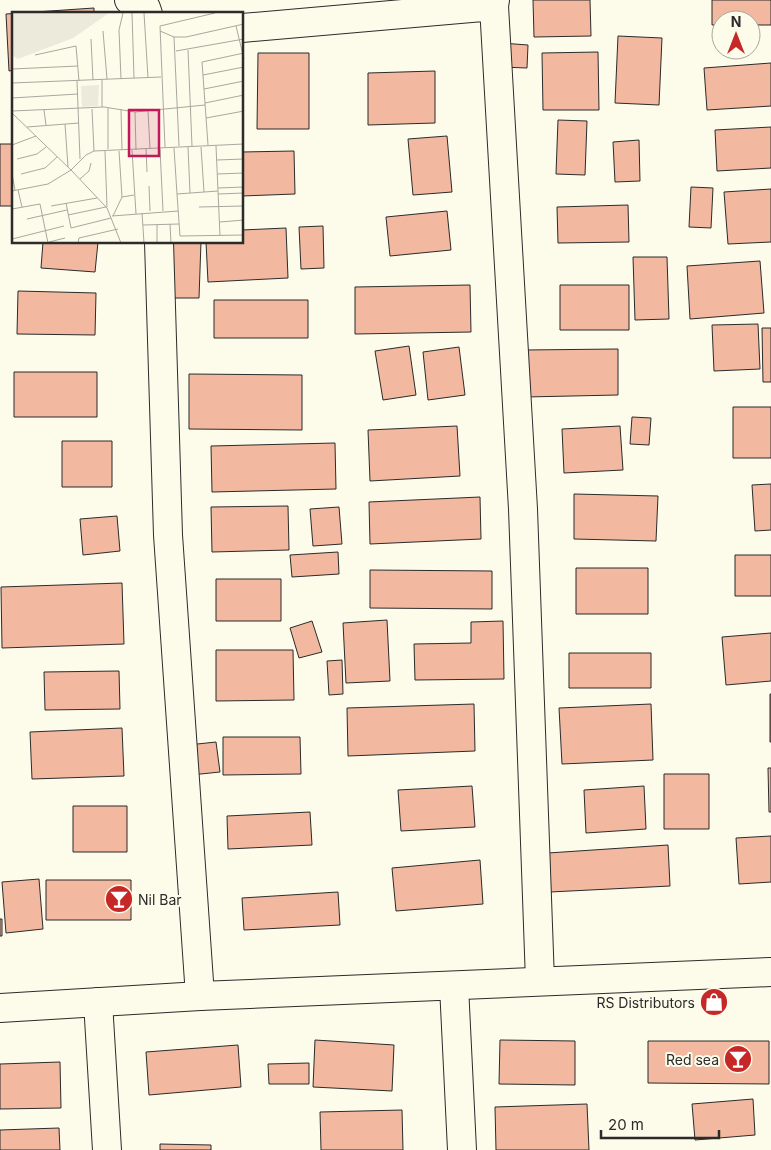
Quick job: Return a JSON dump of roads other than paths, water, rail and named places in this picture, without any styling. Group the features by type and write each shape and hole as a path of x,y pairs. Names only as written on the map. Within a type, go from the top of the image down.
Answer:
{"street":[{"path":"129,0 146,8 147,12"},
{"path":"244,28 495,3 523,509 540,981"},
{"path":"159,244 168,534 200,996"},
{"path":"0,1008 200,996 771,972"},
{"path":"454,986 462,1150"},
{"path":"98,1002 107,1150"}],"place":[{"name":"Nil Bar","path":"119,899"},
{"name":"RS Distributors","path":"714,1002"},
{"name":"Red sea","path":"738,1059"}]}
